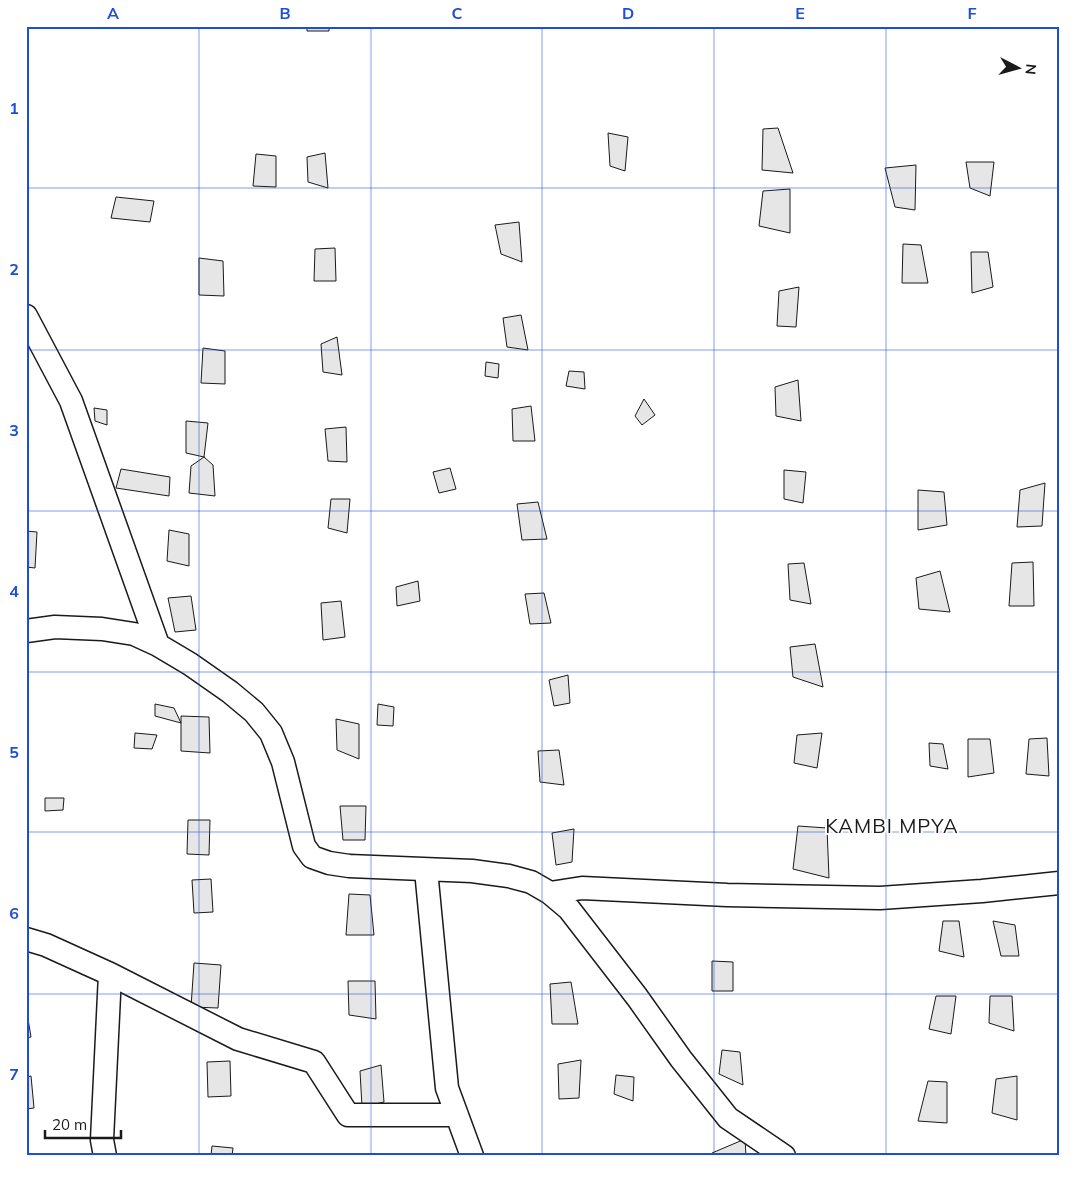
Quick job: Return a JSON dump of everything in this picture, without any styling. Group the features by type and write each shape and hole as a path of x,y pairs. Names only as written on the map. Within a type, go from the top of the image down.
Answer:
{"street":[{"path":"26,316 71,401 158,645"},
{"path":"26,631 55,627 102,629 134,634 158,645 190,664 230,692 254,712 271,733 282,762 304,846 312,857 329,863 349,866 472,871 509,876 531,882 550,893 569,909 681,1059 728,1118 784,1156"},
{"path":"426,870 447,1088 472,1156"},
{"path":"550,893 582,888 727,895 880,898 982,891 1059,883"},
{"path":"26,939 46,945 110,974 238,1039 314,1062 348,1115 457,1115"},
{"path":"105,1156 102,1140 110,974"}],"building":[{"path":"307,26 329,26 329,31 307,31"},
{"path":"778,128 793,173 762,170 763,129"},
{"path":"608,133 628,137 625,171 610,166"},
{"path":"325,153 328,188 308,182 307,157"},
{"path":"256,154 276,156 276,187 253,186"},
{"path":"966,162 994,162 990,196 970,188"},
{"path":"916,165 915,210 895,207 885,168"},
{"path":"790,189 790,233 759,226 763,191"},
{"path":"116,197 154,201 150,222 111,218"},
{"path":"519,222 522,262 501,254 495,225"},
{"path":"903,244 921,245 928,283 902,283"},
{"path":"335,248 336,281 314,281 315,249"},
{"path":"971,252 988,252 993,287 972,293"},
{"path":"199,258 223,261 224,296 199,295"},
{"path":"799,287 796,327 777,326 779,291"},
{"path":"521,315 528,350 507,347 503,318"},
{"path":"337,337 342,375 323,372 321,344"},
{"path":"203,348 225,351 225,384 201,383"},
{"path":"486,362 499,364 498,378 485,376"},
{"path":"569,371 584,372 585,389 566,386"},
{"path":"798,380 801,421 776,416 775,387"},
{"path":"644,399 655,415 642,425 635,416"},
{"path":"531,406 535,441 513,441 512,409"},
{"path":"94,408 107,410 107,425 95,421"},
{"path":"186,421 208,423 204,457 186,453"},
{"path":"346,427 347,462 328,461 325,429"},
{"path":"204,457 213,465 215,496 189,493 191,466"},
{"path":"450,468 456,489 439,493 433,472"},
{"path":"121,469 170,477 169,496 116,488"},
{"path":"784,470 806,472 803,503 784,499"},
{"path":"1045,483 1042,526 1017,527 1020,490"},
{"path":"918,490 944,492 947,525 918,530"},
{"path":"331,499 350,499 347,533 328,528"},
{"path":"538,502 547,539 522,540 517,504"},
{"path":"169,530 189,534 189,566 167,561"},
{"path":"26,531 37,532 35,568 26,567"},
{"path":"1033,562 1034,606 1009,606 1012,563"},
{"path":"804,563 811,604 790,600 788,564"},
{"path":"940,571 950,612 919,609 916,578"},
{"path":"418,581 420,601 397,606 396,587"},
{"path":"544,593 551,623 530,624 525,594"},
{"path":"191,596 196,630 175,632 168,598"},
{"path":"341,601 345,637 323,640 321,603"},
{"path":"815,644 823,687 793,677 790,647"},
{"path":"568,675 570,703 554,706 549,680"},
{"path":"155,704 174,708 181,723 155,716"},
{"path":"378,704 394,707 393,726 377,725"},
{"path":"181,716 209,717 210,753 181,751"},
{"path":"336,719 359,724 359,759 337,750"},
{"path":"135,733 157,735 152,749 134,748"},
{"path":"822,733 817,768 794,763 797,735"},
{"path":"1047,738 1049,776 1026,774 1029,739"},
{"path":"968,739 990,739 994,773 968,777"},
{"path":"929,743 943,744 948,769 930,766"},
{"path":"559,750 564,785 540,782 538,751"},
{"path":"45,798 64,798 63,810 45,811"},
{"path":"340,806 366,806 365,840 343,840"},
{"path":"188,820 210,820 209,855 187,854"},
{"path":"798,826 827,828 829,878 793,869"},
{"path":"574,829 572,862 556,865 552,833"},
{"path":"211,879 213,912 194,913 192,880"},
{"path":"349,894 370,895 374,935 346,935"},
{"path":"943,921 959,921 964,957 939,951"},
{"path":"993,921 1015,925 1019,956 1001,956"},
{"path":"712,961 733,962 733,991 712,991"},
{"path":"194,963 221,965 218,1008 191,1007"},
{"path":"348,981 375,981 376,1019 349,1015"},
{"path":"571,982 578,1024 552,1024 550,984"},
{"path":"936,996 956,996 951,1034 929,1029"},
{"path":"990,996 1012,996 1014,1031 989,1023"},
{"path":"26,1007 31,1037 26,1038"},
{"path":"722,1050 740,1052 743,1085 719,1074"},
{"path":"581,1060 579,1098 559,1099 558,1064"},
{"path":"230,1061 231,1096 208,1097 207,1062"},
{"path":"381,1065 384,1102 362,1107 360,1071"},
{"path":"616,1075 634,1077 633,1101 614,1094"},
{"path":"31,1076 34,1108 26,1109 26,1077"},
{"path":"1017,1076 1017,1120 992,1113 996,1079"},
{"path":"928,1081 947,1082 947,1123 918,1121"},
{"path":"745,1139 746,1156 713,1156 712,1153"},
{"path":"212,1146 233,1148 232,1156 211,1156"},
{"path":"585,1154 585,1156 560,1156"}],"district":[{"name":"KAMBI MPYA","path":"892,825"}]}
